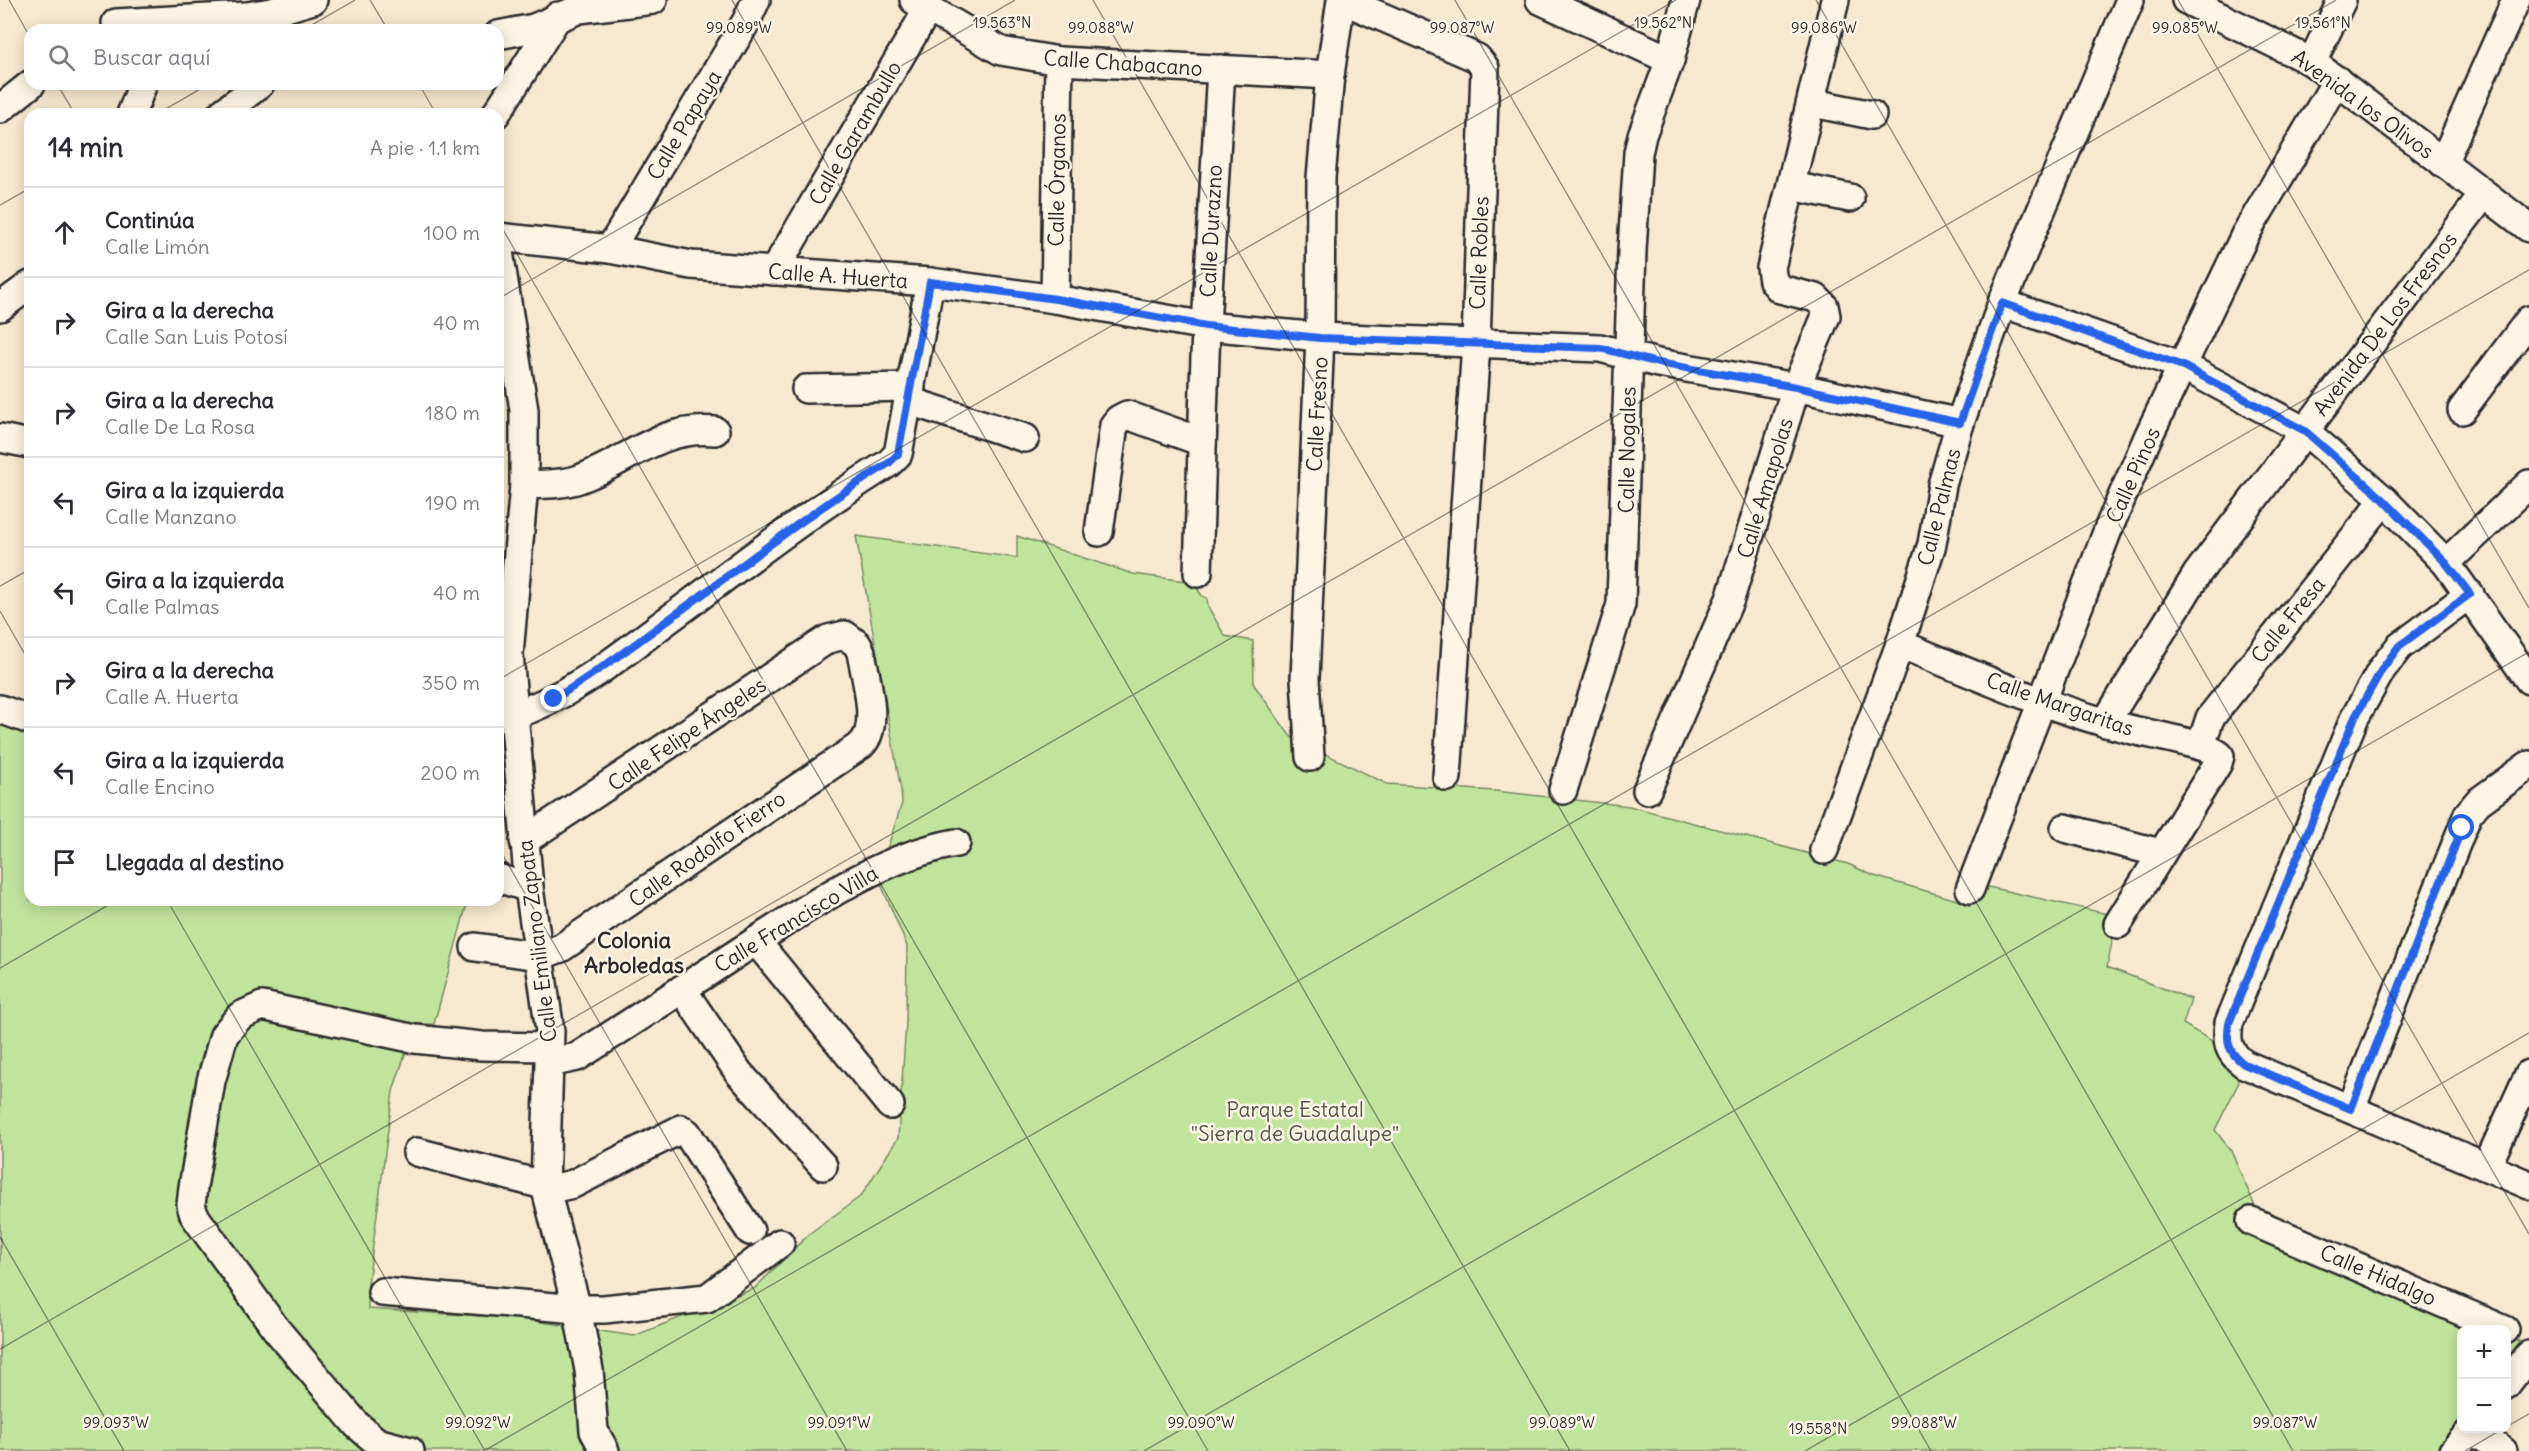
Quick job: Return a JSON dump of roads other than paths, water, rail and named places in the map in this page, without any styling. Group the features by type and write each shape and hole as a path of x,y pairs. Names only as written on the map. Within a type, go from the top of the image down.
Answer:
{"street":[{"path":"113,24 139,0"},
{"path":"194,24 275,14 313,0"},
{"path":"500,108 569,0"},
{"path":"504,34 522,32 554,22 590,7 653,0"},
{"name":"Calle Papaya","path":"610,249 746,22 756,0"},
{"name":"Calle Fresno","path":"1310,757 1305,679 1320,338 1321,178 1330,75 1342,0"},
{"name":"Calle Robles","path":"1342,0 1477,58 1485,68 1476,344 1447,777"},
{"path":"1540,0 1670,60"},
{"name":"Calle Nogales","path":"1563,790 1621,604 1638,153 1642,135 1670,60 1686,0"},
{"name":"Calle Amapolas","path":"1647,790 1730,599 1796,387 1826,316 1826,310 1816,298 1780,289 1773,280 1771,268 1813,103 1835,0"},
{"name":"Calle Palmas","path":"1824,850 1900,644 1932,543 1942,485 1960,423 2002,303 2130,0"},
{"name":"Avenida los Olivos","path":"2186,0 2312,62 2529,228"},
{"path":"2312,62 2342,0"},
{"path":"2443,162 2516,0"},
{"name":"Calle Chabacano","path":"921,5 1001,51 1059,61 1330,75"},
{"name":"Calle Garambullo","path":"774,271 921,5"},
{"name":"Calle Órganos","path":"1056,299 1059,61"},
{"name":"Calle Durazno","path":"1198,573 1206,326 1221,69"},
{"name":"Calle Pinos","path":"1970,889 2044,703 2109,527 2245,235 2337,80"},
{"path":"1,106 24,89"},
{"path":"133,108 140,90"},
{"path":"229,108 252,90"},
{"path":"1813,103 1872,116"},
{"path":"1792,186 1850,198"},
{"name":"Avenida De Los Fresnos","path":"2105,723 2197,574 2484,194"},
{"name":"Calle A. Huerta","path":"504,238 610,249 691,265 930,282 1056,299 1206,326 1320,338 1600,348 1658,363 1796,387 1960,423"},
{"path":"505,713 554,699 599,670 818,508 889,463 898,454 930,282"},
{"path":"0,307 24,289"},
{"path":"2002,303 2183,366 2305,431 2384,500 2446,563 2529,680"},
{"name":"Calle Emiliano Zapata","path":"504,318 524,410 524,485 505,599 509,654 505,713 525,841 550,1055 545,1186 577,1309 589,1370 594,1431 605,1451"},
{"path":"2462,410 2529,320"},
{"path":"806,389 910,394 1025,438"},
{"path":"1098,532 1114,425 1119,418 1128,415 1202,442"},
{"path":"524,485 575,480 673,434 695,429 715,431"},
{"path":"0,438 24,443"},
{"path":"2446,563 2529,484"},
{"name":"Calle Fresa","path":"2118,924 2160,853 2210,751 2210,718 2384,500"},
{"path":"2470,594 2399,646 2382,669 2354,719 2229,1023 2228,1048 2244,1064 2529,1185"},
{"name":"Calle Felipe Ángeles","path":"525,841 828,639 840,635 850,638"},
{"name":"Calle Rodolfo Fierro","path":"539,956 561,948 586,933 861,745 870,734 872,719 861,652 850,638"},
{"name":"Calle Margaritas","path":"1900,644 2044,703 2105,723 2210,751"},
{"path":"0,709 24,718"},
{"path":"2351,1109 2468,814 2478,802 2529,765"},
{"path":"2065,828 2160,853"},
{"name":"Calle Francisco Villa","path":"410,1451 377,1442 357,1425 276,1329 202,1229 191,1205 211,1081 224,1035 240,1016 262,1006 278,1007 416,1039 577,1057 756,941 875,870 923,849 956,843"},
{"path":"504,881 530,888"},
{"path":"756,941 890,1105"},
{"path":"475,947 539,956"},
{"path":"682,989 740,1073 823,1166"},
{"path":"2487,1166 2529,1074"},
{"path":"417,1152 555,1188 573,1184 681,1129 687,1133 750,1232"},
{"name":"Calle Hidalgo","path":"2251,1221 2494,1325"},
{"path":"382,1292 577,1309 604,1309 707,1298 780,1244"},
{"name":"Calle Hidalgo","path":"2511,1332 2529,1338"},
{"path":"2510,1379 2529,1355"},
{"path":"2453,1451 2469,1433"},
{"path":"2478,1433 2503,1451"}],"district":[{"name":"Colonia Arboledas","path":"634,952"}],"park label":[{"name":"Parque Estatal \"Sierra de Guadalupe\"","path":"1295,1121"}]}
